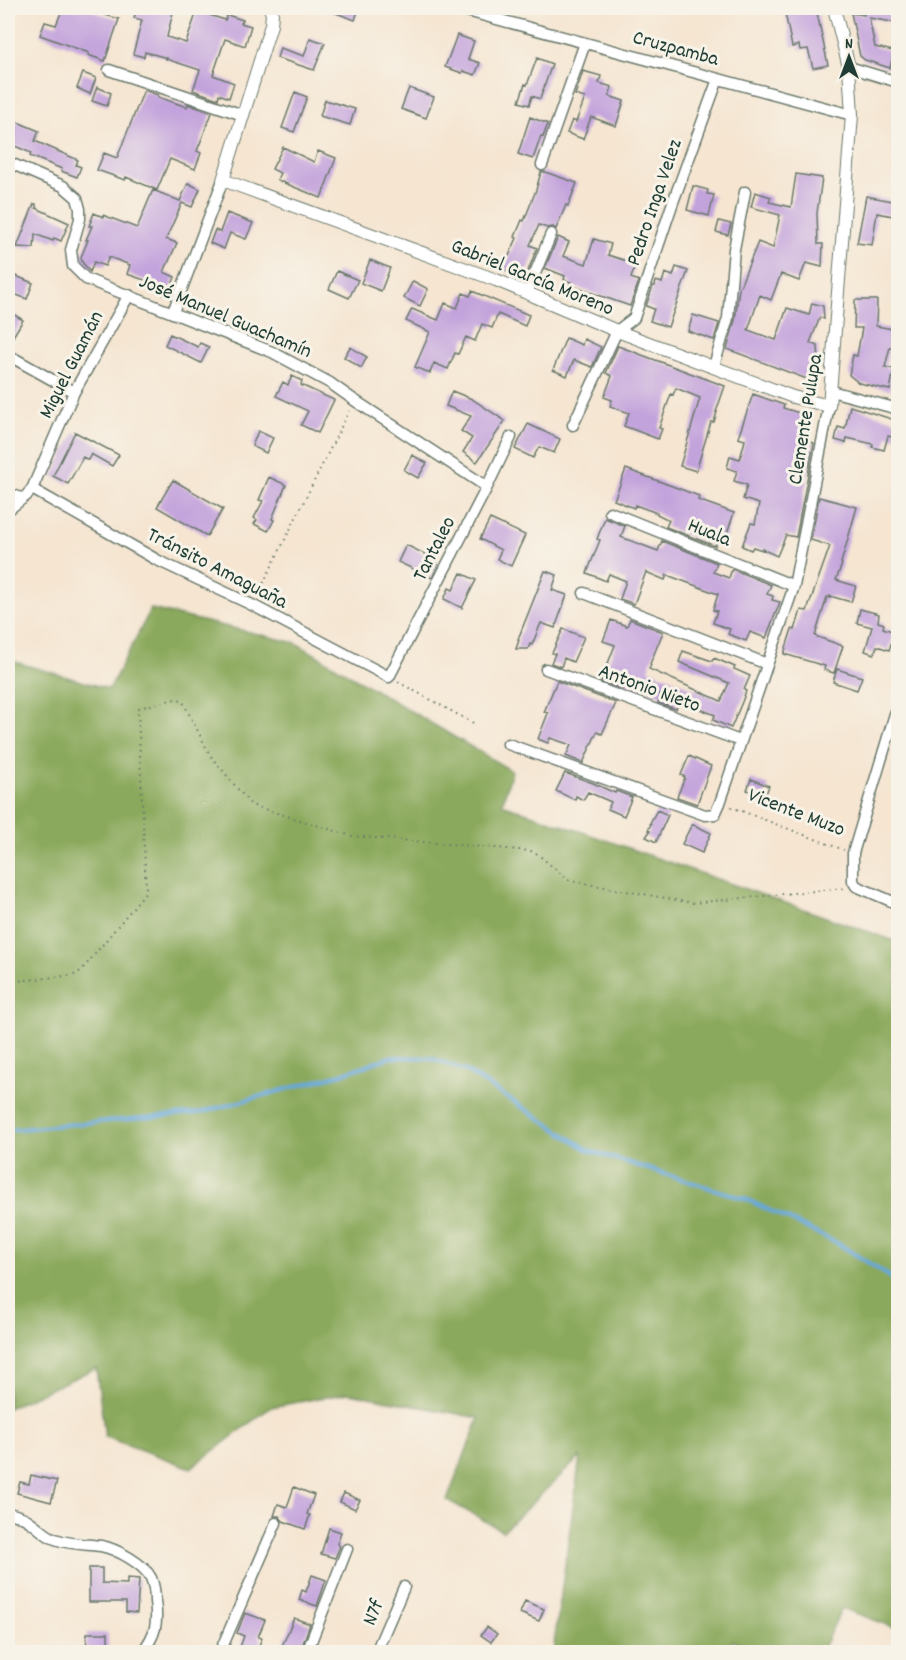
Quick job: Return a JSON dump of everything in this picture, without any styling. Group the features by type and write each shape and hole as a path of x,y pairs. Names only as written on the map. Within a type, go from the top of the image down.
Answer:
{"street":[{"path":"173,312 223,180 271,25 270,8"},
{"name":"Cruzpamba","path":"456,8 852,116"},
{"name":"Clemente Pulupa","path":"720,803 794,586 829,406 852,116 849,67 834,8"},
{"path":"542,165 585,43"},
{"path":"849,67 898,82"},
{"path":"109,70 243,115"},
{"name":"Pedro Inga Velez","path":"573,425 617,331 633,318 718,79"},
{"name":"José Manuel Guachamín","path":"8,162 63,186 78,198 80,219 71,250 73,266 86,279 272,352 330,383 487,487"},
{"name":"Gabriel García Moreno","path":"223,180 496,280 617,331 793,397 829,406"},
{"path":"714,366 728,318 734,249 745,192"},
{"path":"527,293 551,234"},
{"name":"Miguel Guamán","path":"8,510 32,489 74,392 129,295"},
{"path":"8,355 74,392"},
{"path":"831,391 898,409"},
{"name":"Tantaleo","path":"389,677 511,437"},
{"name":"Tránsito Amaguaña","path":"32,489 157,560 252,605 389,677"},
{"path":"8,493 21,498"},
{"name":"Huala","path":"610,512 794,586"},
{"path":"584,593 767,664"},
{"name":"Antonio Nieto","path":"546,669 741,741"},
{"path":"853,853 898,704"},
{"path":"507,744 705,815 715,814 720,803"},
{"name":"Vicente Muzo","path":"853,853 853,881 856,886"},
{"path":"856,886 898,904"},
{"path":"8,1513 21,1516 47,1536 80,1545 102,1546 121,1553 139,1565 150,1577 154,1590 157,1620 150,1643 142,1653"},
{"path":"220,1653 276,1523"},
{"path":"307,1653 348,1549"},
{"name":"N7f","path":"376,1653 404,1587"}],"path":[{"path":"252,605 354,400"},
{"path":"389,677 475,724"},
{"path":"8,982 74,975 81,971 144,894 146,890 138,711 139,708 175,699 182,700 210,755 251,805 352,836 531,850 571,881 693,903 856,886"},
{"name":"Vicente Muzo","path":"720,803 853,853"}],"green space":[{"path":"151,609 296,643 512,771 502,804 898,942 898,1629 842,1608 821,1652 763,1652 732,1641 725,1652 553,1652 580,1457 503,1531 447,1500 479,1418 348,1393 271,1407 191,1468 105,1437 96,1368 8,1408 8,660 109,689"}],"building":[{"path":"63,8 97,8 95,12 119,19 105,61 40,35 45,22 56,25"},
{"path":"137,8 174,8 167,37 186,43 197,11 225,20 227,15 243,20 241,23 251,26 245,46 225,39 213,75 234,83 229,98 219,94 218,99 193,90 200,70 145,52 144,57 133,54 142,20 134,18"},
{"path":"326,8 359,8 355,20"},
{"path":"784,8 816,8 828,65 813,68 808,49 800,50 799,45 792,47"},
{"path":"865,8 898,8 898,23 869,18 875,47 894,51 890,68 865,60 860,56 851,13 864,15"},
{"path":"457,35 474,41 468,59 480,63 475,75 445,67"},
{"path":"310,38 325,43 314,70 277,58 280,48 304,56"},
{"path":"537,58 552,64 540,99 532,96 529,105 519,102"},
{"path":"583,71 601,76 599,83 612,87 609,96 624,101 616,126 591,117 583,139 567,133 572,120 576,122 585,98 575,95"},
{"path":"83,73 96,78 90,94 77,88"},
{"path":"97,87 111,93 107,106 92,101"},
{"path":"409,88 434,97 426,118 401,109"},
{"path":"144,90 187,107 188,104 212,113 197,151 201,153 195,169 170,159 157,190 126,177 125,180 97,170 104,153 117,158"},
{"path":"295,92 307,97 294,132 282,128"},
{"path":"325,100 355,109 350,125 320,116"},
{"path":"530,117 548,124 533,159 518,154"},
{"path":"8,118 39,131 35,141 78,160 76,165 81,167 77,177 30,156 31,153 8,143"},
{"path":"283,147 314,162 318,151 336,158 321,198 277,180 280,173 272,169"},
{"path":"541,172 577,183 556,229 539,225 530,245 537,248 527,273 518,269 516,274 503,269 517,238 515,237 522,220 524,221"},
{"path":"796,174 822,178 817,213 818,244 823,244 822,267 806,263 799,281 781,274 771,300 760,295 748,330 776,340 787,308 809,315 812,303 823,306 824,319 820,317 810,343 818,346 819,363 812,381 727,349 735,320 739,289 758,242 773,248 780,215 751,207 755,192 771,197 769,202 791,207"},
{"path":"188,183 200,189 192,207 182,203 166,239 177,243 164,272 175,277 168,296 157,292 159,285 127,274 130,265 109,257 105,266 94,262 90,272 81,257 88,240 86,240 92,226 89,226 94,213 137,228 153,190 180,201"},
{"path":"693,186 708,190 707,194 714,195 709,216 687,210"},
{"path":"866,196 898,202 898,217 877,213 872,245 857,243"},
{"path":"34,204 36,208 69,223 61,241 54,238 53,241 35,234 34,248 17,247"},
{"path":"227,213 253,223 246,239 230,233 224,249 210,243 215,230 220,232"},
{"path":"719,221 731,224 728,235 716,232"},
{"path":"558,237 569,242 563,256 586,264 594,239 611,244 608,255 636,264 631,278 639,281 630,306 569,285 571,282 564,280 565,276 545,268"},
{"path":"370,260 390,268 381,291 361,283"},
{"path":"676,267 688,271 668,327 650,321 654,309 646,306 656,281 662,283 665,273 673,276"},
{"path":"337,271 358,280 349,298 329,289"},
{"path":"16,276 33,283 27,299 9,292"},
{"path":"413,281 428,289 420,306 404,298"},
{"path":"472,291 529,315 525,326 498,314 492,328 482,324 475,341 466,337 448,369 434,363 430,373 415,367 430,332 406,321 412,309 438,320 445,303 457,308 463,293 470,296"},
{"path":"855,300 877,300 876,326 898,330 898,343 893,342 892,348 890,347 885,367 894,369 890,390 859,383 849,375 853,355 857,356 862,328 854,328"},
{"path":"8,311 23,320 8,345"},
{"path":"693,315 719,323 714,340 688,331"},
{"path":"170,334 198,347 200,343 209,347 201,363 165,345"},
{"path":"566,338 582,345 584,339 601,347 592,367 574,360 567,376 553,370"},
{"path":"618,346 725,386 696,471 680,466 700,398 676,388 673,395 671,394 659,428 662,429 658,439 624,426 629,413 610,406 612,400 604,397 612,376 606,373"},
{"path":"350,347 367,357 361,368 344,357"},
{"path":"292,376 302,381 301,385 334,400 318,433 301,425 308,411 276,396 283,382 288,385"},
{"path":"452,391 472,399 505,421 477,462 463,452 472,438 461,431 471,416 446,406"},
{"path":"753,394 784,405 783,408 806,415 800,439 814,443 796,537 786,535 777,556 762,549 753,547 751,550 742,546 751,523 755,524 759,504 743,499 747,485 734,481 737,471 727,468 730,456 740,459 745,440 738,438"},
{"path":"850,406 898,421 896,438 888,436 884,450 872,447 873,444 847,438 846,443 835,440 838,427 845,429"},
{"path":"528,424 560,439 554,453 539,447 533,458 515,449"},
{"path":"258,431 273,438 266,453 252,446"},
{"path":"75,432 119,455 112,466 91,454 88,460 83,457 68,484 53,476"},
{"path":"412,455 427,463 418,478 404,470"},
{"path":"626,469 699,496 698,500 734,513 724,542 717,540 715,546 666,527 669,520 657,513 635,505 634,508 614,500"},
{"path":"269,477 286,485 268,531 254,524 257,520 254,518 263,501 259,500"},
{"path":"173,480 223,509 207,536 157,507"},
{"path":"819,497 857,507 836,580 856,586 851,602 827,597 815,636 843,646 834,673 824,670 825,666 784,654 801,610 807,611 830,546 811,540"},
{"path":"605,518 625,526 621,537 658,551 662,541 717,563 713,572 729,578 732,569 771,585 767,594 773,596 772,600 780,602 766,638 750,632 746,641 728,634 730,629 713,623 717,611 713,610 718,594 667,575 665,580 646,572 634,604 620,599 626,581 609,574 606,581 587,573 600,540 597,539"},
{"path":"490,519 525,535 511,566 497,559 501,550 480,539"},
{"path":"406,545 437,560 435,564 438,565 432,578 398,562"},
{"path":"545,571 557,575 552,590 567,595 555,628 541,623 532,645 530,644 528,649 516,649 518,639"},
{"path":"461,573 476,580 462,608 444,599 449,588 453,590"},
{"path":"860,609 879,614 878,622 884,624 883,628 895,632 889,650 877,646 874,654 865,651 872,627 857,623"},
{"path":"630,619 663,632 649,669 721,701 729,683 679,662 683,651 712,661 714,658 750,676 731,728 713,720 715,715 690,705 679,702 676,709 658,703 661,695 642,687 640,691 624,683 622,689 601,682 615,645 603,641 611,620 627,626"},
{"path":"563,629 584,637 573,662 564,658 561,667 551,663 555,654 552,653"},
{"path":"837,669 862,677 857,690 833,682"},
{"path":"557,681 616,703 602,734 597,732 583,763 566,756 571,745 550,738 548,743 538,739 548,713 544,712"},
{"path":"689,756 711,766 697,804 677,797 685,777 681,775"},
{"path":"565,773 615,793 616,791 632,797 624,816 608,809 611,802 588,792 583,800 576,796 575,800 556,791"},
{"path":"751,779 769,786 765,796 747,790"},
{"path":"657,810 668,815 656,842 646,837"},
{"path":"692,824 711,833 702,853 682,844"},
{"path":"31,1475 57,1481 51,1502 17,1493 20,1482 29,1484"},
{"path":"294,1487 314,1495 307,1514 310,1515 305,1529 283,1521 279,1516 274,1516 278,1504 287,1507"},
{"path":"344,1493 360,1500 355,1509 340,1502"},
{"path":"329,1528 341,1532 337,1544 340,1546 335,1558 321,1554"},
{"path":"89,1568 102,1568 102,1583 127,1584 127,1578 139,1579 137,1613 126,1612 126,1602 89,1602"},
{"path":"312,1575 326,1580 317,1606 299,1600 302,1590 306,1592"},
{"path":"525,1601 544,1609 539,1621 520,1613"},
{"path":"245,1613 265,1620 258,1637 262,1638 256,1653 240,1647 244,1636 237,1633"},
{"path":"294,1618 310,1624 300,1652 282,1646"},
{"path":"487,1627 497,1634 491,1642 481,1635"},
{"path":"87,1633 108,1633 108,1653 86,1653"}],"waterway":[{"path":"8,1130 199,1113 341,1074 390,1057 431,1058 466,1071 590,1151 746,1199 839,1244 898,1282"}]}
